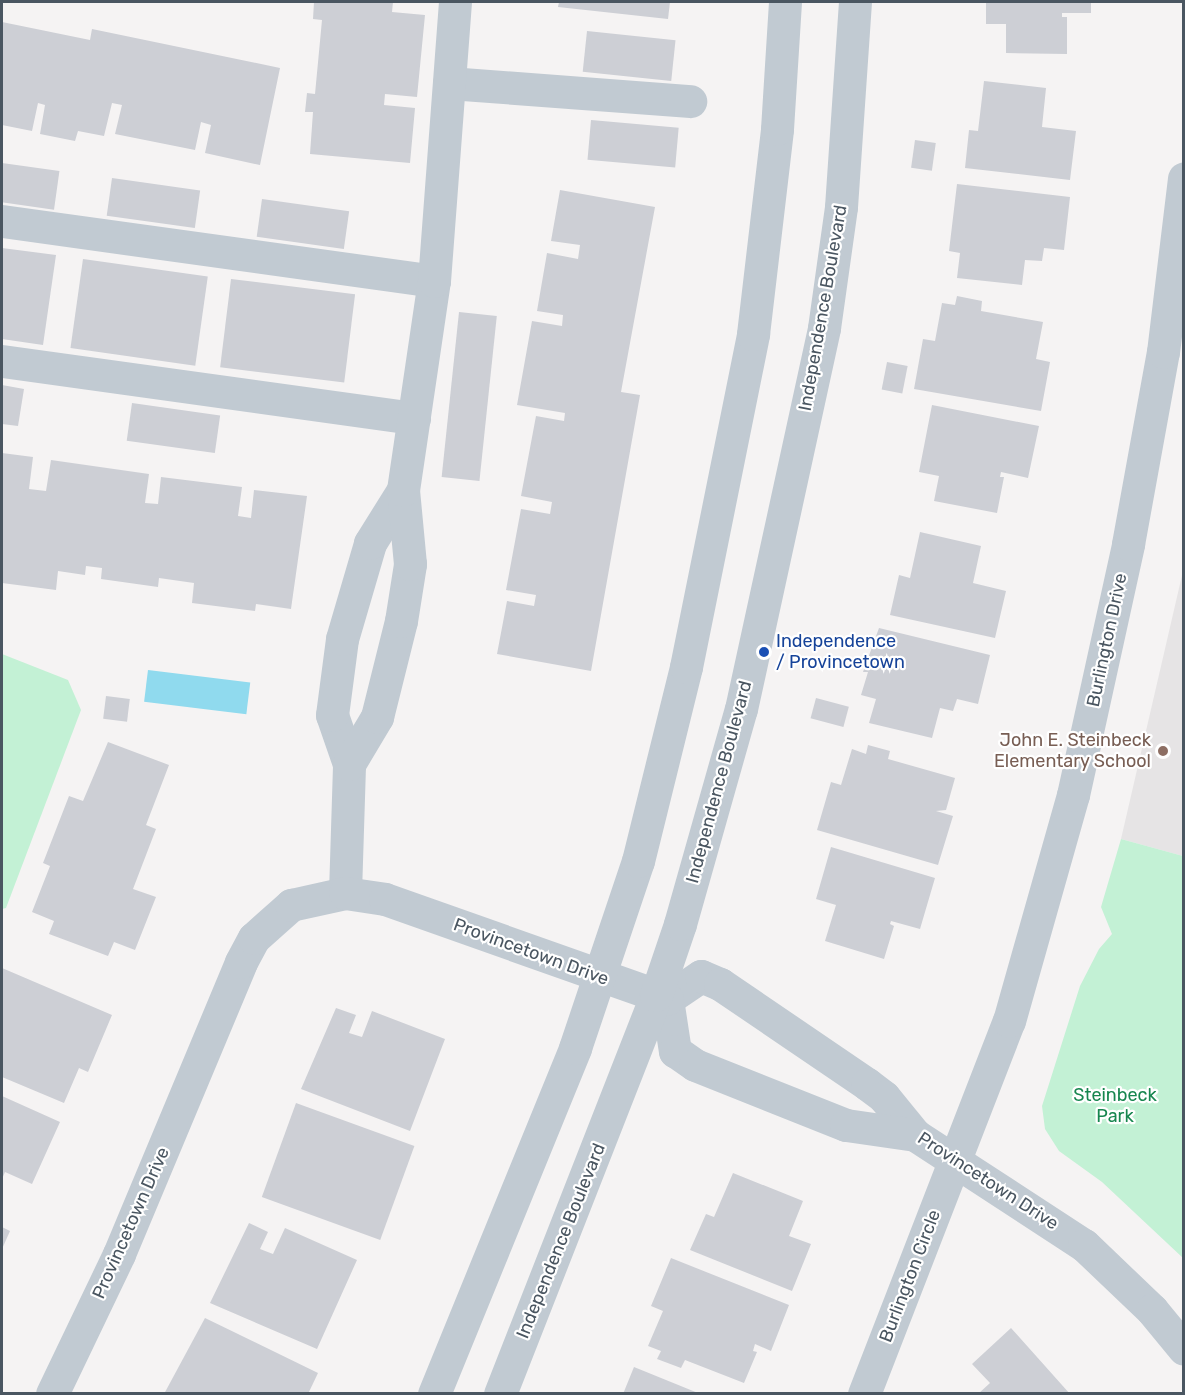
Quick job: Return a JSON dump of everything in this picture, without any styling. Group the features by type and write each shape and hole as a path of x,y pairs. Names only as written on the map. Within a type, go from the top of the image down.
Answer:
{"street":[{"path":"350,764 377,717 401,621 410,564 403,490 434,281 455,2"},
{"path":"434,1394 601,978 638,861 686,667 753,334 777,129 785,2"},
{"name":"Independence Boulevard","path":"500,1394 661,997 741,709 824,328 841,207 855,2"},
{"path":"449,83 690,101"},
{"name":"Burlington Drive","path":"955,1158 1009,1021 1074,795 1128,544 1161,363 1184,178"},
{"path":"2,221 434,281"},
{"path":"2,361 414,418"},
{"path":"345,893 350,764 332,715 342,639 370,543 403,490"},
{"name":"Provincetown Drive","path":"52,1394 119,1254 254,938 291,905 345,893 385,899 601,978 661,997 701,976 720,984 884,1097 915,1135 955,1158 1084,1245 1152,1310 1184,1349"},
{"path":"661,997 675,1051 695,1065 846,1125 915,1135"},
{"name":"Burlington Circle","path":"864,1394 955,1158"}],"shaded area":[{"name":"John E. Steinbeck Elementary School","path":"1183,571 1183,856 1121,839"}],"green space":[{"path":"2,654 68,680 81,710 6,908 2,909"},
{"name":"Steinbeck Park","path":"1121,839 1183,856 1183,1258 1102,1182 1059,1151 1045,1129 1042,1106 1080,986 1099,949 1112,934 1101,907"}],"water":[{"path":"148,670 250,683 246,714 144,702"}],"building":[{"path":"314,2 393,2 392,12 425,15 417,97 385,94 384,105 415,108 410,163 310,154 313,112 305,112 307,93 315,94 322,20 313,19"},
{"path":"559,2 670,2 668,19 558,7"},
{"path":"986,2 1091,2 1091,13 1062,13 1062,17 1067,17 1067,54 1006,53 1006,24 986,24"},
{"path":"2,22 90,40 92,29 280,68 260,165 205,153 211,125 201,122 195,150 115,134 122,105 112,103 104,136 78,131 75,141 40,134 45,105 38,103 32,131 2,125"},
{"path":"587,31 676,40 671,81 583,72"},
{"path":"984,81 1046,88 1042,127 1076,131 1070,180 965,168 969,130 978,131"},
{"path":"591,120 679,128 675,168 588,160"},
{"path":"915,140 936,143 932,171 911,168"},
{"path":"2,163 59,171 54,210 2,202"},
{"path":"112,178 200,190 195,228 107,216"},
{"path":"957,184 1070,197 1064,250 1044,248 1042,261 1025,260 1022,285 957,278 960,253 949,251"},
{"path":"560,190 655,207 621,392 640,395 591,671 497,654 507,601 534,606 536,595 506,590 521,509 550,514 552,502 521,496 536,416 564,421 565,413 517,405 532,321 562,326 563,315 537,311 547,253 578,259 580,245 551,241"},
{"path":"262,199 349,211 344,249 257,237"},
{"path":"2,248 56,255 43,345 2,339"},
{"path":"83,259 208,277 195,366 70,348"},
{"path":"231,279 355,294 344,383 220,367"},
{"path":"957,296 982,301 981,311 1043,322 1036,359 1050,362 1041,411 914,389 923,339 935,341 942,303 955,305"},
{"path":"459,312 497,316 479,481 442,477"},
{"path":"887,362 908,366 902,393 882,389"},
{"path":"2,385 24,389 18,426 2,424"},
{"path":"132,403 220,415 215,453 127,441"},
{"path":"932,405 1039,426 1028,478 1001,472 1000,477 1004,477 997,513 934,501 939,476 919,472"},
{"path":"2,453 33,457 29,489 46,491 51,460 149,474 145,503 158,504 161,477 242,487 238,516 251,518 254,490 307,496 291,609 256,604 255,611 192,603 194,583 159,578 158,587 101,579 102,568 86,566 85,575 58,571 56,590 2,583"},
{"path":"920,532 981,546 973,583 1006,591 995,638 890,615 899,575 910,578"},
{"path":"879,628 990,655 978,704 957,699 953,711 940,708 932,738 869,723 876,699 861,695 868,672 863,672"},
{"path":"106,696 130,699 127,722 103,719"},
{"path":"816,698 849,707 843,727 811,718"},
{"path":"108,742 169,765 146,825 156,829 133,889 156,897 135,950 114,942 108,956 49,934 54,921 32,912 50,866 43,863 69,796 83,801"},
{"path":"868,745 890,751 888,759 955,778 946,810 936,811 953,816 938,865 817,830 831,782 841,785 852,749 866,754"},
{"path":"831,847 935,878 920,929 891,921 890,924 894,926 884,959 825,941 836,905 816,899"},
{"path":"2,968 112,1015 88,1072 79,1068 64,1103 2,1077"},
{"path":"336,1008 356,1015 349,1033 362,1037 372,1011 445,1039 410,1131 301,1089"},
{"path":"2,1096 60,1122 32,1184 5,1172 2,1179"},
{"path":"296,1103 414,1146 380,1240 262,1197"},
{"path":"733,1173 803,1201 789,1236 811,1244 792,1291 690,1250 706,1214 714,1217"},
{"path":"249,1223 268,1232 260,1249 273,1254 285,1228 357,1260 317,1349 210,1303"},
{"path":"2,1227 10,1231 2,1249"},
{"path":"671,1258 789,1305 771,1351 755,1344 753,1351 757,1352 744,1383 685,1360 681,1368 657,1359 661,1351 648,1346 663,1311 651,1306"},
{"path":"205,1318 318,1373 308,1394 164,1394"},
{"path":"1011,1328 1070,1394 978,1394 990,1383 972,1364"},
{"path":"634,1367 698,1393 698,1394 623,1394"}],"place":[{"name":"Independence / Provincetown","path":"764,652"},
{"name":"John E. Steinbeck Elementary School","path":"1163,751"}]}
